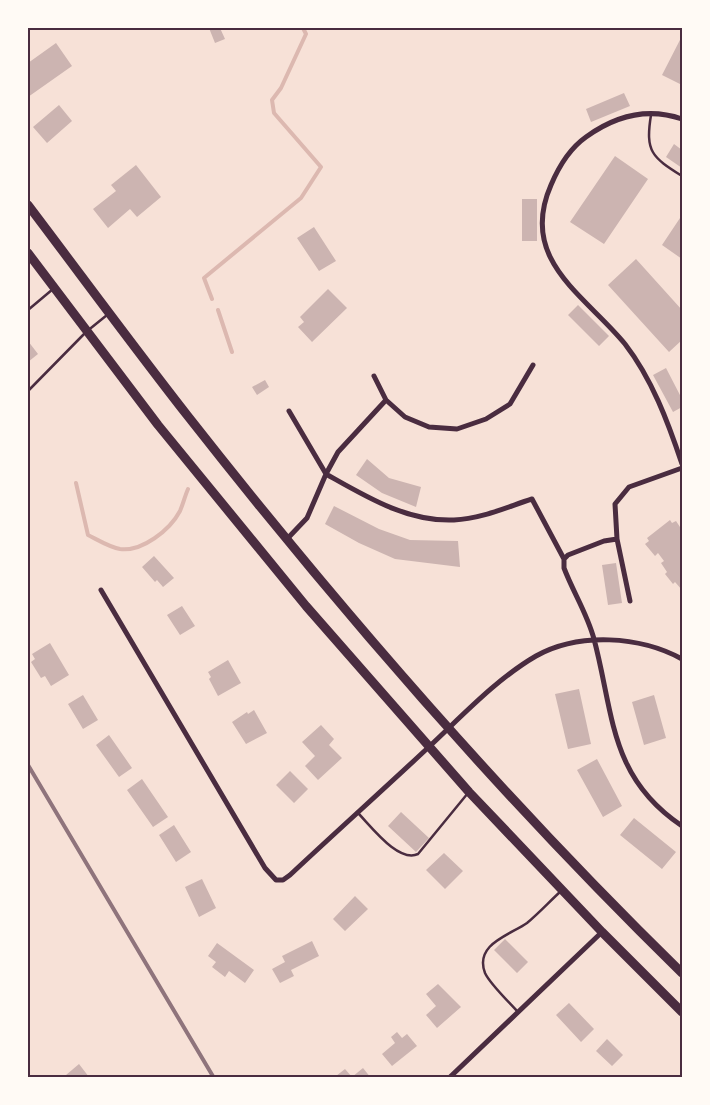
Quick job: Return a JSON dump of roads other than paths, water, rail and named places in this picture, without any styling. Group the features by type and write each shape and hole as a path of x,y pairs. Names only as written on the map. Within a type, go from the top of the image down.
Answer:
{"main road":[{"path":"28,205 109,314 287,539 450,728 528,814 682,973"},
{"path":"28,253 86,332 229,514 306,606 469,792 602,932 682,1012"}],"street":[{"path":"682,119 671,115 626,116 603,125 582,140 560,164 545,198 542,230 546,251 559,274 624,344 642,370 667,419 682,464"},
{"path":"374,376 386,400 404,417 428,427 458,429 486,420 510,404 532,366"},
{"path":"287,539 307,518 326,474 338,452 386,400"},
{"path":"290,411 326,474 393,509 426,518 455,520 483,516 532,499 564,559 564,568 586,615 594,641 610,717 620,752 636,780 652,801 682,826"},
{"path":"630,602 617,539 615,504 621,494 640,482 682,468"},
{"path":"564,559 577,550 617,539"},
{"path":"101,590 276,880 283,880 290,875 513,672 537,656 563,646 594,641 643,644 682,659"},
{"path":"449,1078 602,932"}],"lane":[{"path":"651,114 648,134 649,146 655,157 682,176"},
{"path":"28,310 54,288"},
{"path":"28,391 86,332 109,314"},
{"path":"357,812 399,854 411,857 418,854 469,792"},
{"path":"518,1012 485,974 483,961 488,950 498,938 516,931 562,890"}],"waterway":[{"path":"212,299 204,278 301,198 321,167 274,113 272,100 281,88 306,34 303,28"},
{"path":"218,310 232,352"},
{"path":"76,483 88,535 120,549 137,547 146,543 170,525 180,511 188,489"}],"railway":[{"path":"28,765 214,1078"}]}
